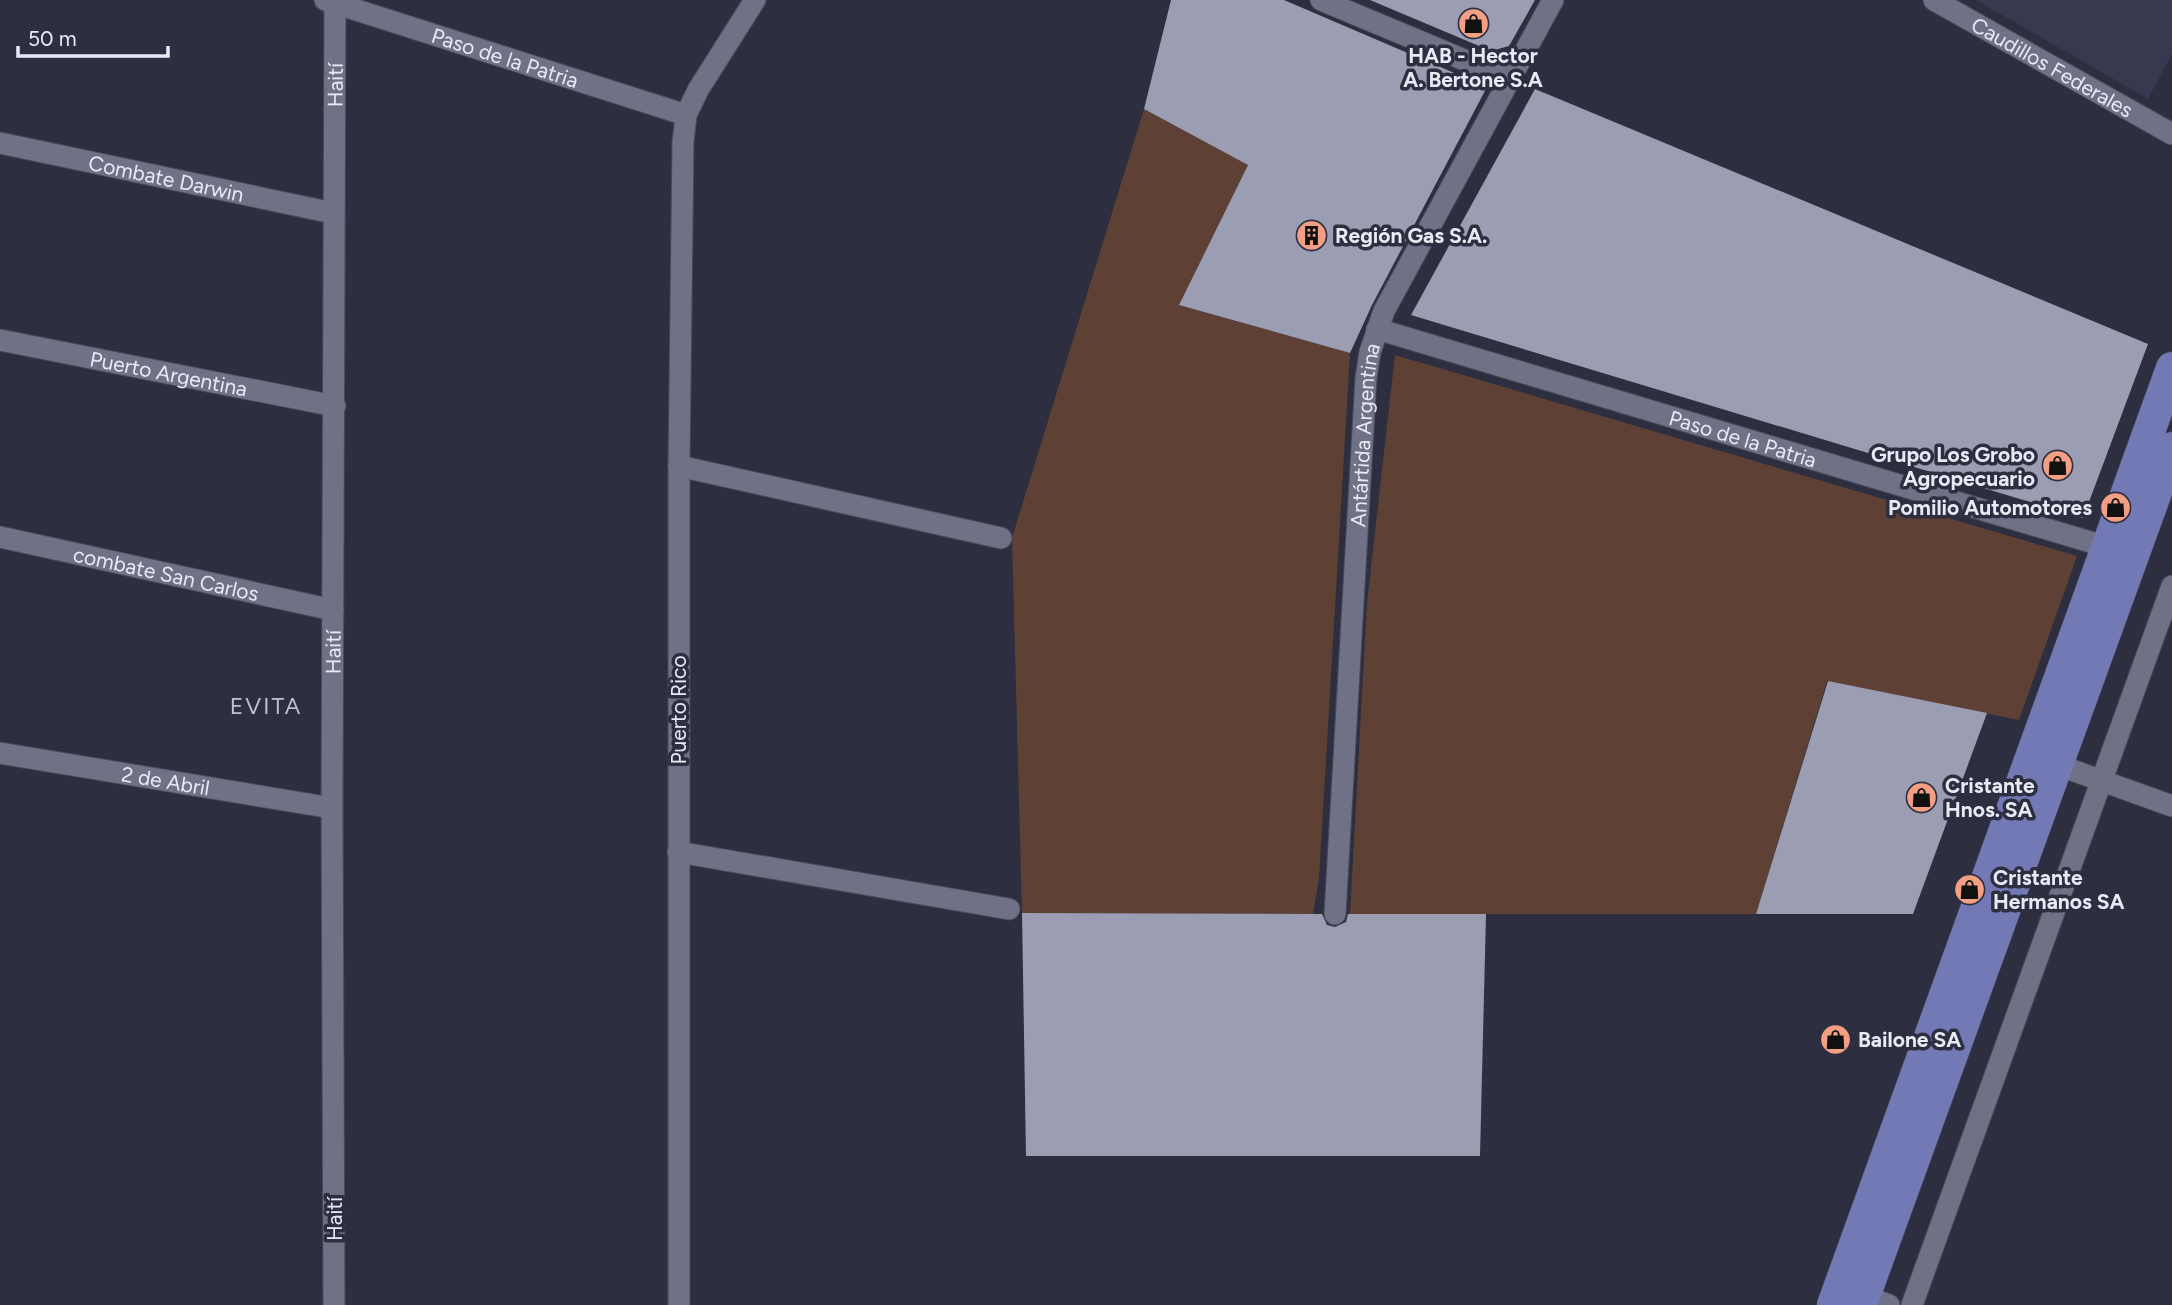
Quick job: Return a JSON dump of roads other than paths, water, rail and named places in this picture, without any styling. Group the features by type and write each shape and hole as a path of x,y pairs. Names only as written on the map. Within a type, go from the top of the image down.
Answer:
{"main road":[{"path":"1833,1305 2172,368"},
{"path":"1871,1302 2058,765 2163,499 2172,448"}],"street":[{"path":"686,115 698,90 755,0"},
{"path":"1321,0 1510,79"},
{"name":"Antártida Argentina","path":"1335,914 1366,378 1370,352 1384,311 1553,0"},
{"name":"Caudillos Federales","path":"1934,0 2172,134"},
{"name":"Paso de la Patria","path":"333,1 686,115"},
{"name":"Haití","path":"333,1 334,1305"},
{"name":"Puerto Rico","path":"679,1305 678,466 682,142 686,115"},
{"name":"Combate Darwin","path":"0,143 333,214"},
{"name":"Paso de la Patria","path":"1377,329 2107,547"},
{"name":"Puerto Argentina","path":"0,340 335,406"},
{"path":"678,466 1001,538"},
{"name":"combate San Carlos","path":"0,537 333,610"},
{"path":"1912,1305 2172,586"},
{"name":"2 de Abril","path":"0,753 332,808"},
{"path":"2058,765 2172,806"},
{"path":"678,852 1009,909"}],"place":[{"name":"HAB - Hector A. Bertone S.A","path":"1473,23"},
{"name":"Región Gas S.A.","path":"1312,235"},
{"name":"Grupo Los Grobo Agropecuario","path":"2058,466"},
{"name":"Pomilio Automotores","path":"2115,507"},
{"name":"Cristante Hnos. SA","path":"1922,797"},
{"name":"Cristante Hermanos SA","path":"1970,889"},
{"name":"Bailone SA","path":"1835,1039"}],"district":[{"name":"EVITA","path":"266,706"}]}
